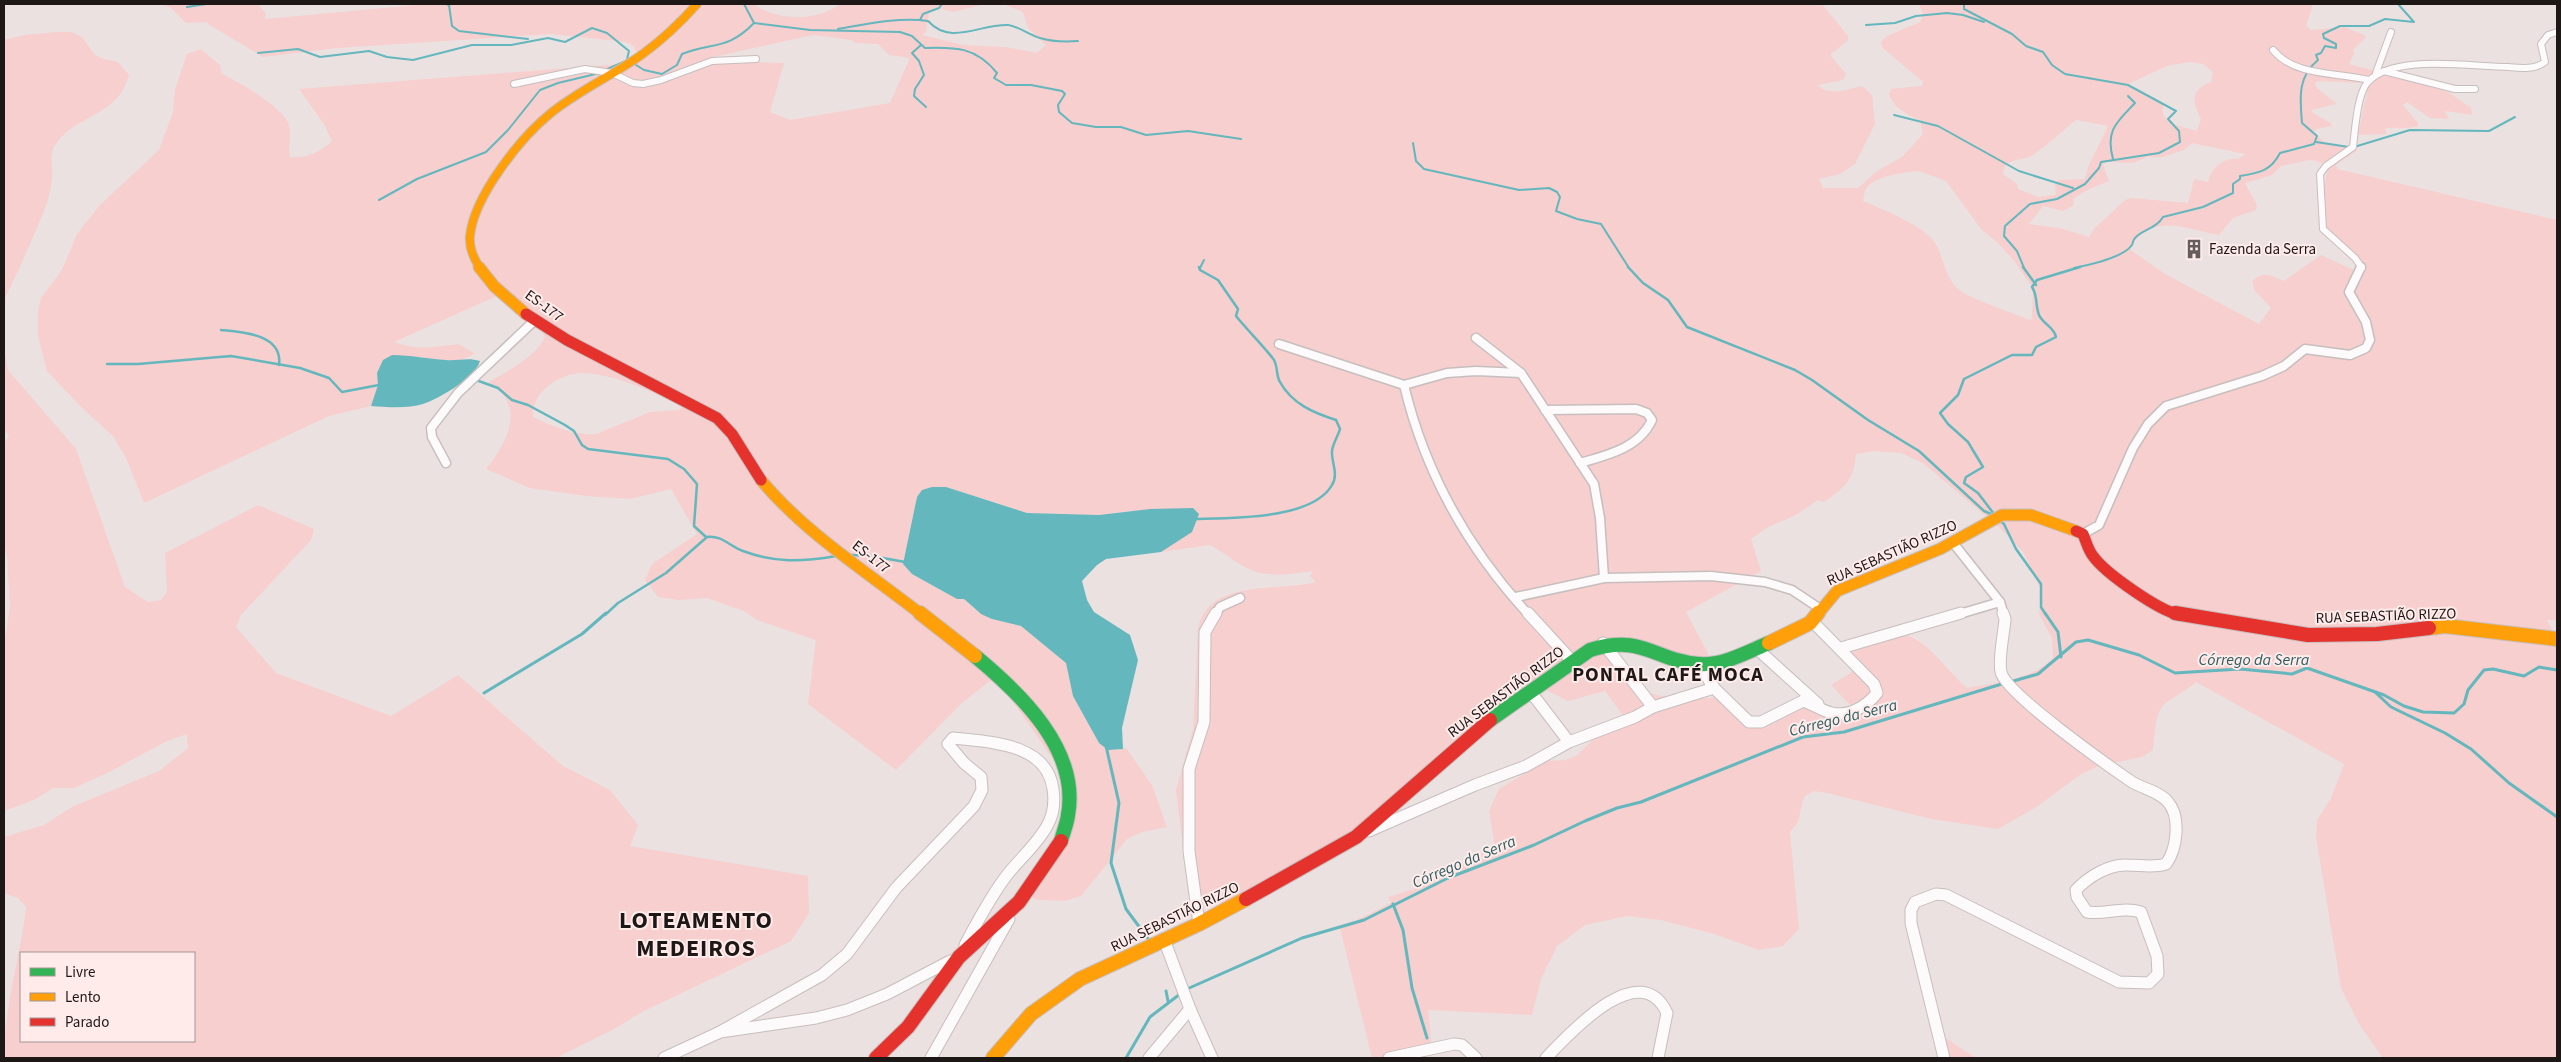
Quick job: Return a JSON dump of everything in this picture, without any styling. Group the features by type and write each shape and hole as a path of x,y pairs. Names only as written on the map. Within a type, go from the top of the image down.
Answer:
{"main road":[{"name":"ES-177","path":"697,4 658,42 554,111 526,136 489,188 476,212 472,224 470,247 477,266 491,285 535,320 587,353 686,400 724,422 761,482 778,501 853,564 981,661 1013,689 1043,728 1066,767 1071,797 1070,815 1062,838 1015,907 959,956 918,1016 889,1048 876,1058"},
{"name":"RUA SEBASTIÃO RIZZO","path":"993,1058 1031,1014 1056,995 1095,972 1165,942 1315,862 1356,837 1489,720 1572,661 1603,643 1624,641 1699,664 1717,662 1788,634 1812,621 1822,610 1827,599 1837,591 1914,562 1954,544 1992,518 2013,513 2035,516 2083,534 2092,555 2102,565 2141,596 2176,614 2308,635 2377,634 2445,626 2557,639"}],"street":[{"path":"2379,72 2391,32"},
{"path":"2083,534 2099,525 2133,448 2148,424 2166,406 2262,376 2284,366 2305,349 2318,349 2350,356 2366,348 2370,340 2366,322 2349,292 2362,268 2355,258 2323,228 2320,174 2325,167 2349,152 2353,147 2365,85 2369,80 2379,72 2415,65 2540,66 2545,62 2541,44 2548,34 2557,32"},
{"path":"2273,50 2276,55 2292,65 2369,80"},
{"path":"514,84 576,70 612,73 633,83 643,84 661,80 712,61 756,59"},
{"path":"2379,72 2455,89 2475,88"},
{"path":"446,463 432,437 431,428 433,424 458,394 535,320"},
{"path":"1476,338 1500,354 1521,373 1594,484 1600,518 1604,578"},
{"path":"1279,344 1404,385 1428,375 1472,370 1521,373"},
{"path":"1404,385 1408,407 1424,451 1456,515 1481,557 1572,661"},
{"path":"1545,410 1636,409 1647,413 1652,420 1648,431 1617,452 1580,463"},
{"path":"1944,1058 1911,923 1911,910 1915,902 1925,896 1946,895 1962,901 2002,924 2119,982 2145,984 2154,980 2160,971 2159,959 2146,919 2141,912 2121,908 2101,913 2087,912 2077,897 2076,890 2080,885 2112,868 2122,865 2146,868 2166,864 2170,860 2175,821 2172,806 2168,801 2148,791 2112,768 2005,681 2001,672 2005,619 2000,602 1954,544"},
{"path":"1516,597 1604,578 1711,576 1765,582 1792,590 1822,610"},
{"path":"1199,924 1189,851 1189,769 1204,722 1206,632 1220,607 1240,598"},
{"path":"1841,648 2000,602"},
{"path":"1699,664 1714,688 1749,722 1761,722 1799,702 1809,702 1836,714 1849,712 1871,700 1877,693 1874,684 1841,648 1812,621"},
{"path":"1603,643 1653,707"},
{"path":"1755,647 1822,707"},
{"path":"1356,837 1475,785 1526,766 1569,742 1635,717 1653,707 1714,688"},
{"path":"1530,691 1569,742"},
{"path":"664,1058 718,1033 822,975 847,954 896,888 974,806 982,790 982,777 964,763 948,744 953,738 998,742 1028,752 1045,766 1054,787 1053,815 1037,840 1004,878 980,916 959,956 882,996 846,1010 812,1019 756,1025 718,1033"},
{"path":"931,1058 1015,907"},
{"path":"1165,942 1188,1004 1212,1058"},
{"path":"1546,1058 1584,1020 1603,1006 1628,994 1644,992 1663,1004 1668,1014 1668,1023 1658,1048 1658,1058"},
{"path":"1149,1058 1188,1004"},
{"path":"1389,1058 1454,1044 1462,1046 1476,1058"}],"shaded area":[{"path":"162,4 258,4 266,14 265,19 427,4 753,4 773,14 797,17 820,14 840,4 985,4 953,12 936,7 929,13 926,31 922,35 963,45 1006,47 1037,53 1046,45 1028,28 1023,12 1003,4 1822,4 1848,36 1848,40 1830,55 1846,74 1843,80 1818,85 1827,91 1845,90 1862,86 1872,95 1875,124 1855,164 1840,174 1819,179 1823,188 1858,188 1877,171 1902,157 1923,134 1920,120 1897,107 1889,94 1891,89 1922,86 1923,82 1883,48 1881,42 1887,36 1920,22 1923,14 1919,4 2313,4 2306,26 2311,30 2344,27 2364,35 2366,37 2353,50 2354,54 2349,64 2375,71 2365,83 2318,81 2315,83 2317,88 2337,104 2311,110 2331,123 2332,126 2316,129 2314,132 2324,142 2358,150 2336,165 2337,169 2557,220 2557,620 2547,620 2557,639 2557,1058 2383,1058 2359,1024 2341,988 2316,837 2317,820 2331,798 2344,764 2196,682 2163,706 2157,717 2153,750 2142,757 2099,766 2081,774 2038,806 1998,829 1931,819 1827,793 1814,791 1804,797 1798,822 1790,832 1799,929 1783,946 1759,950 1714,934 1661,920 1627,916 1585,925 1557,946 1541,979 1532,1015 1428,1010 1432,1049 1396,1058 1372,1058 1340,928 1391,903 1388,897 1427,885 1430,879 1495,847 1489,811 1499,789 1546,761 1565,760 1576,756 1597,736 1627,721 1605,691 1568,701 1528,681 1473,723 1348,836 1223,905 1213,897 1190,904 1176,790 1193,729 1198,629 1204,613 1215,602 1230,594 1247,590 1316,582 1310,576 1313,571 1278,574 1260,573 1243,566 1210,545 1161,552 1192,531 1130,511 1099,515 1027,513 946,487 917,497 903,564 912,574 957,599 964,599 974,609 992,619 1021,626 1066,663 1073,696 1099,743 1117,750 1126,748 1152,785 1167,827 1142,832 1127,839 1081,896 1064,901 1039,900 1027,896 1067,814 1057,765 1009,696 991,680 962,703 896,770 808,704 816,640 757,620 744,611 707,598 679,600 658,597 645,580 652,564 697,534 671,489 630,499 586,496 530,488 486,469 501,448 510,424 508,402 500,392 488,383 528,358 545,337 538,326 499,295 394,342 410,347 458,344 474,353 466,358 444,360 405,356 383,360 377,373 378,385 371,406 329,416 144,503 127,460 113,436 82,408 47,371 38,336 38,310 41,298 62,270 77,234 100,205 159,150 173,112 175,89 187,54 201,49 220,65 222,74 249,89 277,109 288,123 290,157 302,157 312,154 332,141 324,124 299,89 621,64 636,54 634,46 626,42 551,34 337,48 263,57 208,24 208,22 186,23 171,8","holes":["813,35 851,40 856,43 878,44 889,55 910,58 890,103 790,120 770,112 784,63 709,61 713,57","2190,62 2203,64 2213,72 2211,82 2196,92 2196,107 2201,119 2197,131 2175,125 2163,115 2163,103 2128,84 2167,66","2076,120 2108,126 2088,167 2085,179 2058,180 2055,185 2056,195 2038,197 2018,189 2017,184 2003,174 2006,165 2010,162 2033,155","2192,143 2245,154 2239,159 2223,161 2219,164 2212,172 2208,182 2194,179 2188,203 2131,198 2125,200 2094,229 2089,237 2059,228 2029,224 2043,206 2063,211 2073,206 2074,198 2089,189 2109,181 2103,165 2106,162 2133,163 2147,157 2163,157 2184,150","2309,160 2317,161 2328,167 2323,192 2327,228 2364,267 2360,273 2321,255 2284,281 2264,275 2256,278 2252,281 2255,291 2271,308 2259,324 2165,274 2132,251 2130,247 2139,236 2150,229 2160,226 2183,227 2219,235 2233,218 2256,210 2257,205 2245,183 2272,175 2281,166","1919,171 1946,181 1981,229 1999,244 2015,262 2033,289 2032,318 2030,320 1959,290 1951,281 1937,246 1932,239 1904,219 1863,201 1865,190 1875,181 1906,172","579,373 606,376 633,384 684,406 679,410 650,412 596,434 572,432 533,417 534,408 541,393 562,378","1873,451 1901,453 1923,463 2001,529 2023,552 2042,592 2039,614 2052,638 2053,658 2035,671 2024,676 1967,688 1931,651 1916,639 1903,635 1890,637 1855,646 1853,658 1857,669 1831,685 1851,706 1828,716 1797,699 1758,719 1747,720 1720,697 1683,698 1656,695 1633,686 1620,677 1606,654 1615,644 1712,661 1686,612 1761,571 1751,539 1768,527 1796,515 1818,500 1824,502 1831,497 1851,477 1856,454"]},
{"path":"72,32 82,37 95,55 118,62 129,75 123,89 115,100 106,108 75,126 56,144 51,156 52,182 47,203 27,252 4,300 4,40 25,35"},
{"path":"2388,74 2448,92 2471,108 2472,115 2446,111 2449,119 2430,118 2407,102 2403,105 2418,123 2418,126 2385,129 2387,134 2358,135 2369,84 2375,78"},
{"path":"4,350 8,370 76,449 125,587 148,602 161,600 167,592 165,553 258,505 314,529 311,540 241,615 236,627 276,673 391,716 458,675 563,766 610,790 638,825 630,846 808,876 809,913 791,941 642,1012 614,1029 556,1058 4,1058 9,1001 26,907 18,898 4,893 4,837 44,825 72,807 159,771 188,748 187,734 167,741 109,772 74,788 53,788 34,800 4,811 4,645 10,606 7,557 4,544 4,442 9,436 4,429"},
{"path":"1944,1037 1976,1058 1942,1058"}],"water":[{"path":"392,355 480,361 477,367 464,380 447,392 423,404 411,407 371,406 378,385 377,373 383,360"},
{"path":"932,487 946,487 1027,513 1099,515 1150,509 1193,508 1199,514 1192,532 1161,552 1106,559 1097,565 1082,581 1087,600 1094,612 1130,635 1138,660 1122,728 1123,749 1108,750 1099,743 1073,696 1066,663 1021,626 992,619 981,614 964,599 957,599 912,574 903,564 917,497 922,490"}],"waterway":[{"path":"187,7 206,4"},
{"path":"446,4 449,5 452,26 459,31 528,39"},
{"path":"744,4 754,23"},
{"path":"920,20 923,14 939,8 942,4"},
{"path":"1964,4 1964,9 2012,34 2026,46 2043,52 2052,65 2065,74 2128,85 2176,111 2168,119 2179,131 2180,142 2159,153 2101,162 2099,168 2085,184 2057,199 2030,204 2005,226 2004,236 2017,251 2024,268"},
{"path":"2074,268 2121,254 2128,250 2138,235 2157,224 2163,217 2203,207 2233,193 2233,184 2240,179 2240,176 2264,170 2273,164 2280,153 2314,144 2317,136 2302,123 2301,89 2306,74 2318,60 2316,55 2321,53 2325,46 2336,48 2336,44 2324,38 2323,34 2340,26 2369,26 2385,19 2414,22 2398,4"},
{"path":"1866,25 1895,23 1916,16 1947,13 1963,15 1984,22"},
{"path":"838,29 883,22 917,20 928,21 946,32 966,32 1008,25 1036,37 1059,41 1078,41"},
{"path":"605,70 628,60 644,70 662,74 677,65 682,54 728,42 745,32 754,23"},
{"path":"754,23 810,30 900,32 912,36 925,48 956,49 973,53 989,64 997,73 994,78 1006,85 1031,85 1062,91 1065,94 1058,105 1059,112 1072,123 1096,127 1121,127 1146,135 1188,131 1241,139"},
{"path":"258,53 298,49 320,57 369,51 387,57 413,60 472,45 511,45 548,38 565,42 592,28 607,33 629,51 627,59"},
{"path":"921,45 912,53 919,61 924,75 915,89 914,96 926,107"},
{"path":"379,200 417,179 486,152 508,130 540,90 558,83 600,73"},
{"path":"2113,159 2111,141 2114,127 2135,103 2128,96"},
{"path":"1894,115 1938,126 2019,171 2073,188"},
{"path":"2354,147 2410,130 2489,131 2515,117"},
{"path":"2316,142 2349,147"},
{"path":"1413,143 1416,161 1424,169 1519,190 1549,188 1557,192 1560,197 1556,211 1577,219 1601,224 1629,268"},
{"path":"1200,268 1204,260"},
{"path":"1194,519 1269,515 1307,505 1322,496 1334,481 1335,472 1332,451 1340,429 1336,420 1304,407 1285,390 1279,380 1274,360 1236,316 1238,309 1218,280 1200,270 1199,267"},
{"path":"1628,267 1643,283 1668,300 1687,327 1795,370 1812,380 1868,420 1919,451 1984,511 1993,515"},
{"path":"2023,267 2035,283"},
{"path":"2035,283 2037,280 2080,267"},
{"path":"1994,514 1978,493 1964,483 1966,477 1983,467 1968,442 1948,424 1940,413 1958,395 1964,379 2012,355 2032,355 2036,347 2056,337 2039,315 2032,287 2035,283"},
{"path":"221,330 250,334 268,341 275,347 279,355 279,364"},
{"path":"107,364 138,364 231,356 279,364"},
{"path":"279,364 300,368 329,378 342,392 379,385"},
{"path":"476,380 498,388 512,400 528,405 565,425 574,431 582,445 588,449 668,459 684,469 697,484 694,526 706,537"},
{"path":"1999,520 2004,524 2016,549 2041,584 2041,607 2046,615"},
{"path":"605,615 618,603 666,573 707,537 721,539 738,549 766,558 800,560 836,556"},
{"path":"851,555 872,556 905,562"},
{"path":"484,693 582,634 606,613"},
{"path":"2045,613 2058,632 2061,655"},
{"name":"Córrego da Serra","path":"2061,655 2076,642 2088,640 2139,655 2175,673 2240,669 2292,674 2307,668 2384,695 2404,706 2423,712 2454,713 2464,704 2468,690 2484,670 2493,669 2524,676 2539,667 2557,670"},
{"name":"Córrego da Serra","path":"2010,682 2038,674 2061,655"},
{"name":"Córrego da Serra","path":"1393,905 1448,878 1534,845 1585,821 1617,808 1641,802 1803,737 1844,732 2005,683"},
{"path":"2376,693 2391,707 2445,733 2471,749 2509,783 2557,817"},
{"path":"1106,746 1119,803 1111,863 1126,909 1149,940"},
{"name":"Córrego da Serra","path":"1187,989 1302,938 1364,920 1393,905"},
{"path":"1393,905 1403,930 1412,988 1427,1038"},
{"path":"1166,991 1168,1001"},
{"name":"Córrego da Serra","path":"1126,1058 1150,1017 1180,994"}],"traffic: fast":[{"path":"1490,720 1590,650 1607,645 1634,644 1682,661 1707,664 1734,657 1769,643"},
{"path":"975,656 1016,692 1050,737 1062,762 1069,787 1069,814 1061,841"}],"traffic: slow":[{"path":"526,314 494,286 483,273 474,256 470,237 472,225 487,193 520,144 540,122 574,96 623,67 652,47 697,4"},
{"path":"761,480 780,503 802,522 975,656"},
{"path":"1769,643 1810,623 1837,591 1940,549 2002,515 2031,515 2076,531"},
{"path":"2429,628 2445,626 2557,639"},
{"path":"993,1058 1031,1014 1080,979 1199,924 1246,899"}],"traffic: jam":[{"path":"526,314 567,340 717,418 732,434 761,480"},
{"path":"2076,531 2083,534 2092,555 2102,565 2141,596 2176,614 2308,635 2377,634 2429,628"},
{"path":"1246,899 1356,837 1490,720"},
{"path":"876,1058 908,1027 959,957 1019,902 1061,841"}],"place":[{"name":"Fazenda da Serra","path":"2194,249"}],"district":[{"name":"PONTAL CAFÉ MOCA","path":"1668,675"},
{"name":"LOTEAMENTO MEDEIROS","path":"696,934"}]}
